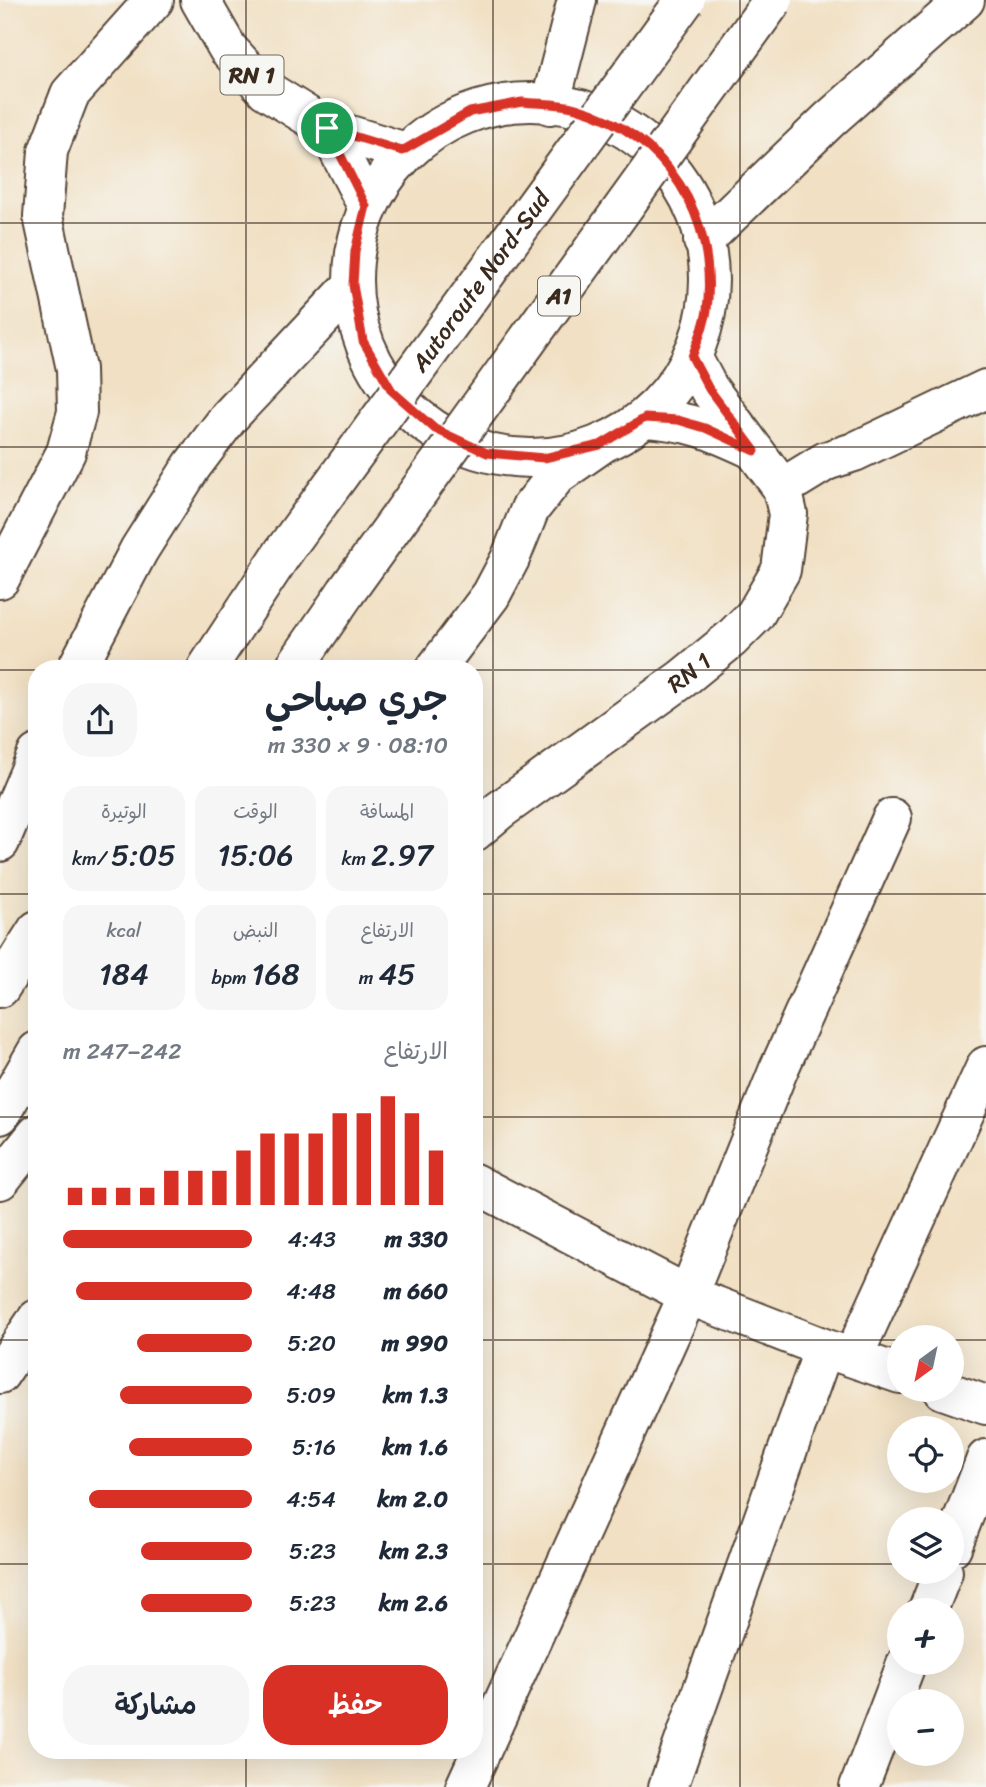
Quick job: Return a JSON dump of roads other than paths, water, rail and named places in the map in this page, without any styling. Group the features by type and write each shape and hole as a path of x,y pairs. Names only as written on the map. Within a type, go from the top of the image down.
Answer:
{"main road":[{"path":"0,579 66,452 77,412 76,369 43,216 48,151 70,94 154,0"},
{"name":"RN 1","path":"200,0 228,49 266,90 327,128 402,151"},
{"path":"550,105 577,0"},
{"name":"Autoroute Nord-Sud","path":"212,660 284,551 685,0"},
{"name":"A1","path":"299,660 773,0"},
{"path":"704,241 830,119 965,0"},
{"path":"442,660 491,595 510,559 530,509 557,475 645,418 670,393 692,357 707,313 709,259 694,208 666,163 624,128 575,107 522,102 470,112 402,151 366,206 355,251 353,285 363,341 392,391 435,429 487,453 544,458 600,445"},
{"path":"327,128 366,206"},
{"path":"81,660 139,550 192,466 268,372 353,285"},
{"name":"RN 1","path":"483,824 682,679 731,639 755,614 781,570 788,514 782,488 709,389 692,357"},
{"path":"782,488 826,461 854,452 986,389"},
{"name":"RN 1","path":"645,418 678,420 705,428 755,451"},
{"path":"0,842 28,775"},
{"path":"483,1747 688,1295 778,1071 892,818"},
{"path":"0,988 28,944"},
{"path":"668,1787 839,1352 986,1066"},
{"path":"0,1115 28,1067"},
{"path":"0,1180 28,1145"},
{"path":"483,1188 688,1295 887,1369"},
{"path":"0,1374 28,1332"},
{"path":"964,1394 983,1397"},
{"path":"964,1516 986,1459"},
{"path":"859,1787 902,1675"},
{"path":"465,1787 478,1759"}]}
